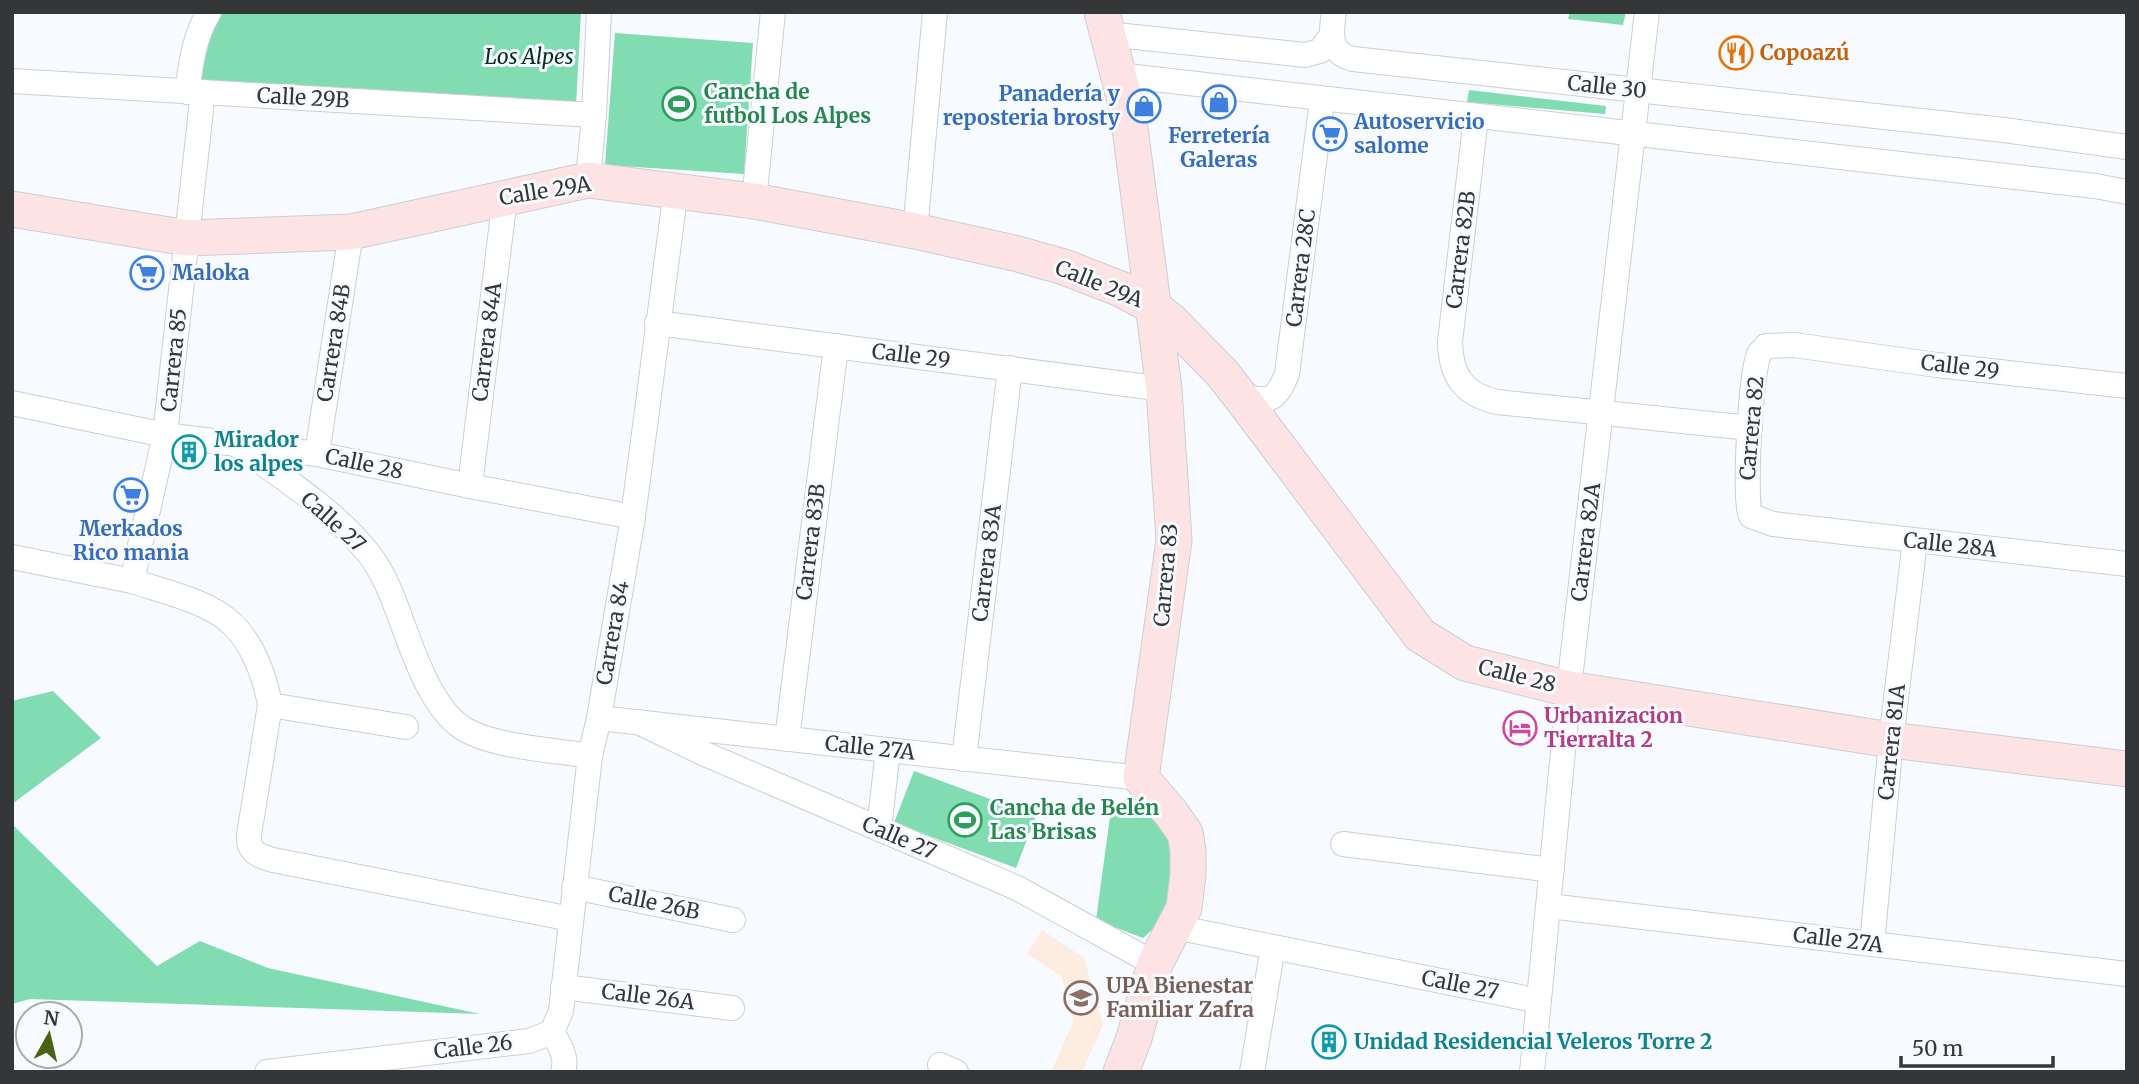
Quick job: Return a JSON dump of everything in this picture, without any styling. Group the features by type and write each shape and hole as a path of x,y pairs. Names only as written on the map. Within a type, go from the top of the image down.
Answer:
{"street":[{"name":"Carrera 85","path":"132,581 165,435 187,238 195,92 193,48 198,30 209,12"},
{"path":"588,180 599,12"},
{"path":"754,201 773,12"},
{"path":"915,231 935,12"},
{"name":"Carrera 82A","path":"1532,1072 1569,689 1647,12"},
{"name":"Calle 30","path":"1104,23 1305,55 1320,51 1332,24"},
{"name":"Carrera 83","path":"1104,23 1128,113 1164,389 1174,540 1141,778"},
{"name":"Calle 30","path":"1332,24 1335,48 1353,59 2004,130 2127,147"},
{"path":"1118,75 2095,186 2127,192"},
{"name":"Calle 29B","path":"12,81 594,116"},
{"name":"Carrera 28C","path":"1240,396 1270,399 1277,395 1287,374 1322,100"},
{"name":"Carrera 82B","path":"1476,117 1450,342 1452,365 1469,391 1482,398 1601,413"},
{"name":"Calle 29A","path":"12,209 187,238 351,232 588,180 754,201 915,231 1018,254 1064,267 1123,290 1152,306"},
{"name":"Carrera 84","path":"552,1032 561,1011 590,756 599,718 633,517 676,190"},
{"name":"Carrera 84A","path":"470,486 505,197"},
{"name":"Carrera 84B","path":"317,454 351,232"},
{"name":"Calle 28","path":"1152,306 1170,320 1222,373 1420,635 1465,663 1569,689 1891,740 2127,769"},
{"name":"Calle 29","path":"657,323 1164,389"},
{"name":"Calle 29","path":"1794,345 1937,365 2127,386"},
{"name":"Carrera 82","path":"1773,524 1758,520 1747,510 1750,428 1759,355 1766,346 1794,345"},
{"name":"Carrera 83B","path":"787,739 836,346"},
{"name":"Carrera 83A","path":"964,759 1010,368"},
{"name":"Calle 28","path":"12,402 165,435 317,454 633,517"},
{"path":"1601,413 1750,428"},
{"name":"Calle 27","path":"234,443 321,508 370,555 390,592 417,664 439,704 461,727 494,741 590,756"},
{"name":"Calle 28A","path":"1773,524 2127,564"},
{"name":"Carrera 81A","path":"1872,944 1891,740 1915,541"},
{"path":"12,557 132,581 177,595 211,610 231,623 246,642 260,670 270,705 248,845 260,857 571,919"},
{"path":"270,705 406,727"},
{"name":"Calle 27A","path":"599,718 1141,778"},
{"name":"Calle 27","path":"638,722 705,754 1017,888 1154,964"},
{"path":"879,829 888,750"},
{"path":"1121,1072 1134,1038 1154,964 1184,908 1188,875 1185,833 1141,778"},
{"path":"1343,844 1552,870"},
{"name":"Calle 26B","path":"574,887 733,920"},
{"name":"Calle 27A","path":"1549,906 2127,974"},
{"name":"Calle 27","path":"1175,927 1539,1001"},
{"path":"1252,1072 1273,947"},
{"name":"Calle 26A","path":"564,987 732,1007"},
{"path":"552,1032 564,1054 566,1063 563,1072"},
{"name":"Calle 26","path":"267,1072 433,1062 529,1041 552,1032"}],"shaded area":[{"name":"UPA Bienestar Familiar Zafra","path":"1042,930 1084,958 1103,1025 1082,1072 1051,1072 1074,1020 1061,976 1027,954"}],"green space":[{"name":"Los Alpes","path":"219,12 581,12 576,105 201,83 206,42"},
{"path":"1570,12 1626,12 1623,25 1568,19"},
{"name":"Cancha de futbol Los Alpes","path":"615,33 753,43 744,174 605,165"},
{"path":"1469,90 1606,106 1605,114 1467,102"},
{"path":"53,691 101,738 12,804 12,701"},
{"name":"Cancha de Belén Las Brisas","path":"914,771 1036,816 1016,868 894,823"},
{"path":"1135,801 1154,814 1170,834 1177,892 1164,919 1143,938 1096,920 1112,802"},
{"path":"12,824 157,966 200,941 268,968 480,1014 84,1000 30,999 14,1000 12,1004"}],"place":[{"name":"Copoazú","path":"1736,53"},
{"name":"Ferretería Galeras","path":"1219,102"},
{"name":"Cancha de futbol Los Alpes","path":"679,104"},
{"name":"Panadería y reposteria brosty","path":"1144,106"},
{"name":"Autoservicio salome","path":"1330,134"},
{"name":"Maloka","path":"147,273"},
{"name":"Mirador los alpes","path":"189,452"},
{"name":"Merkados Rico mania","path":"131,495"},
{"name":"Urbanizacion Tierralta 2","path":"1520,728"},
{"name":"Cancha de Belén Las Brisas","path":"965,820"},
{"name":"UPA Bienestar Familiar Zafra","path":"1081,998"},
{"name":"Unidad Residencial Veleros Torre 2","path":"1329,1042"}]}
